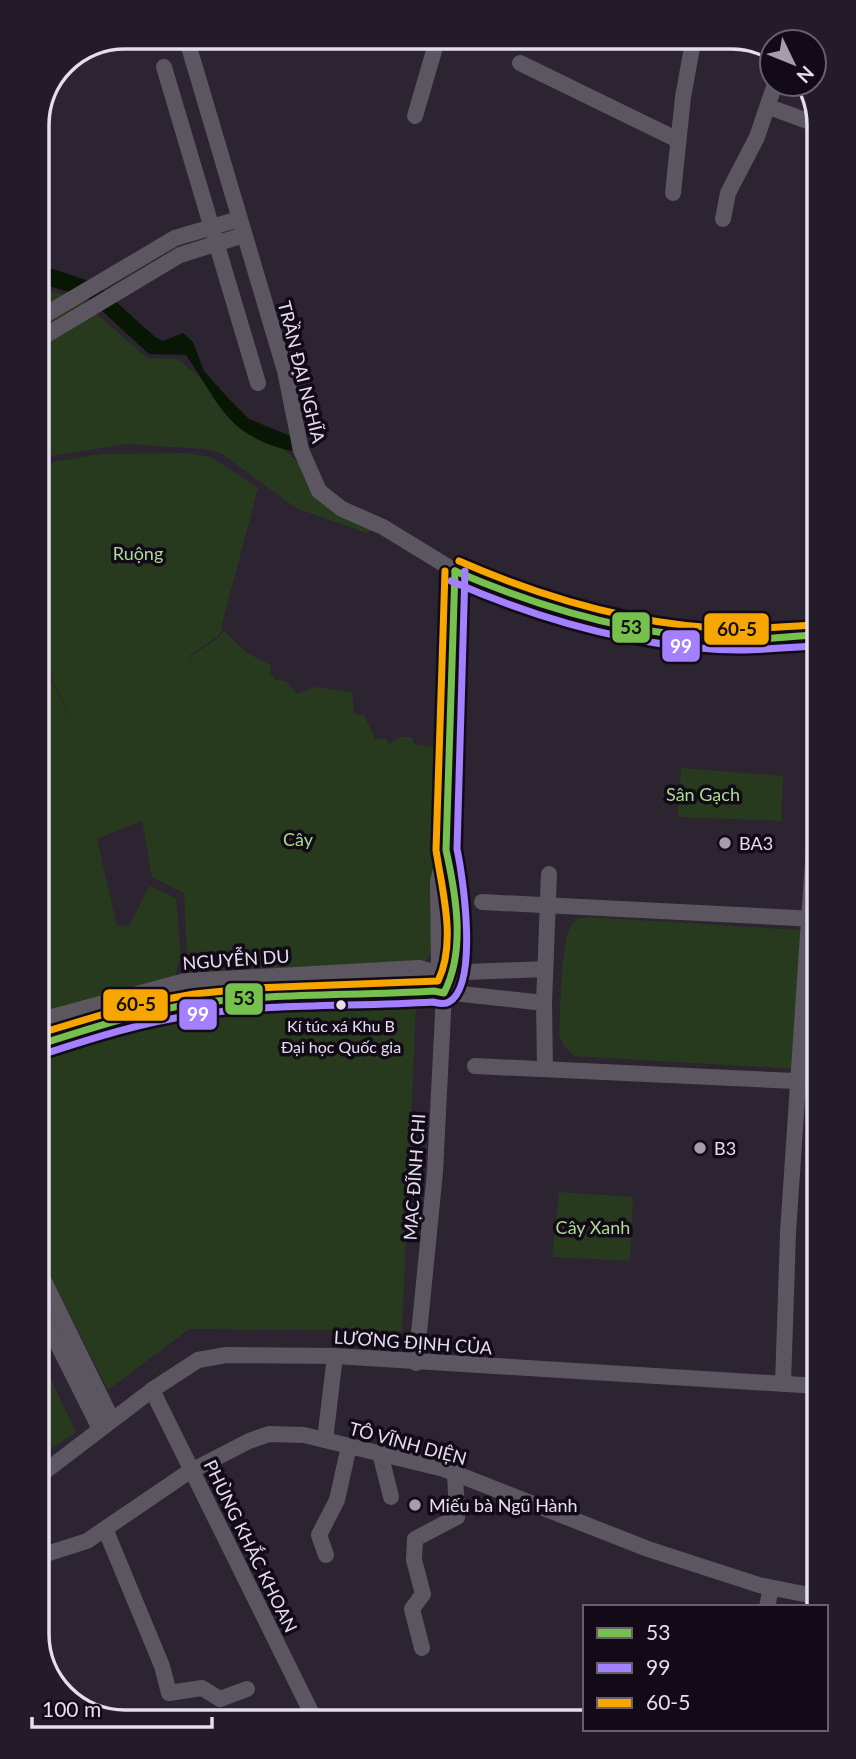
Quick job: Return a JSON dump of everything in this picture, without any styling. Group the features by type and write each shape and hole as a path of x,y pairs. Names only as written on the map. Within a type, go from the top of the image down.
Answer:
{"street":[{"name":"TRẦN ĐẠI NGHĨA","path":"189,49 285,371 301,450 320,491 342,509 383,527 455,571 530,602 610,624 730,640 807,635"},
{"path":"415,116 435,49"},
{"path":"673,193 692,49"},
{"path":"520,63 678,140"},
{"path":"164,66 258,383"},
{"path":"723,219 728,193 757,137 771,98"},
{"path":"769,107 807,121"},
{"path":"49,333 239,219"},
{"path":"49,312 176,237 244,235"},
{"path":"160,247 168,262"},
{"name":"MẠC ĐĨNH CHI","path":"416,1363 435,1172 444,993 446,973 455,957 453,877 446,850 455,571"},
{"path":"545,1069 544,1003 549,874"},
{"path":"482,902 807,919"},
{"name":"NGUYỄN DU","path":"49,1018 185,981 419,968 446,973 545,969"},
{"path":"783,1384 788,1233 807,984"},
{"path":"49,1042 121,1020 192,1004 261,997 435,991 544,1003"},
{"path":"475,1066 807,1081"},
{"path":"49,1293 106,1424"},
{"path":"49,1325 106,1424"},
{"name":"LƯƠNG ĐỊNH CỦA","path":"49,1468 152,1390 198,1360 226,1355 335,1356 807,1385"},
{"path":"325,1440 335,1356"},
{"name":"PHÙNG KHẮC KHOAN","path":"152,1390 310,1710"},
{"name":"TÔ VĨNH DIỆN","path":"49,1553 87,1541 106,1531 192,1471 249,1441 269,1434 286,1433 380,1453 455,1473 649,1549 771,1588 807,1595"},
{"path":"326,1555 319,1535 337,1500 349,1446"},
{"path":"380,1453 391,1497"},
{"path":"422,1648 412,1609 423,1594 414,1560 415,1539 457,1517 455,1473"},
{"path":"106,1531 162,1666 169,1693 202,1688 220,1699 247,1689"},
{"path":"767,1605 771,1588"}],"green space":[{"path":"49,290 81,300 147,358 178,359 304,467 317,494 331,509 377,528 367,533 296,508 221,453 204,449 127,444 49,456"},
{"name":"Cây","path":"188,453 213,458 258,488 221,628 223,630 190,655 191,664 191,656 218,638 224,631 248,654 271,666 270,673 276,680 286,681 297,694 314,687 352,692 354,714 364,715 375,739 385,738 389,744 399,737 412,737 414,744 440,748 438,940 426,961 188,972 184,893 152,877 142,821 97,839 117,926 130,925 149,886 176,898 181,955 175,976 49,1012 49,676 75,727 49,674 49,462 102,454"},
{"name":"Sân Gạch","path":"681,768 783,776 781,821 678,817"},
{"path":"587,917 801,930 795,1069 574,1056 559,1036 563,960 572,924"},
{"path":"807,998 807,1079 798,1079"},
{"path":"416,1005 402,1331 189,1329 108,1390 49,1273 49,1053 115,1032 259,1006"},
{"name":"Cây Xanh","path":"559,1192 633,1197 630,1261 552,1257"},
{"path":"49,1376 76,1432 49,1450"}],"shaded area":[{"path":"49,268 95,283 155,337 163,341 183,333 193,342 204,371 228,398 249,419 290,436 292,451 252,437 238,427 217,403 186,355 149,354 87,297 49,286"}],"transit line":[{"name":"60-5","path":"459,561 527,588 631,617 739,629 807,625"},
{"name":"60-5","path":"49,1031 134,1005 194,994 254,988 438,981 447,950 446,916 436,850 445,571"},
{"name":"53","path":"455,571 524,598 630,627 740,639 807,636"},
{"name":"53","path":"49,1041 135,1016 222,1000 434,991 444,993 451,976 457,941 456,904 446,850 455,571"},
{"name":"99","path":"49,1052 137,1026 194,1015 284,1007 433,1002 441,1004 449,1002 458,992 464,975 467,930 457,849 465,571"},
{"name":"99","path":"451,581 520,609 629,638 740,650 807,646"}],"place":[{"name":"BA3","path":"725,843"},
{"name":"Kí túc xá Khu B Đại học Quốc gia","path":"341,1005"},
{"name":"B3","path":"700,1148"},
{"name":"Miếu bà Ngũ Hành","path":"415,1505"}],"park label":[{"name":"Ruộng","path":"138,553"}]}
